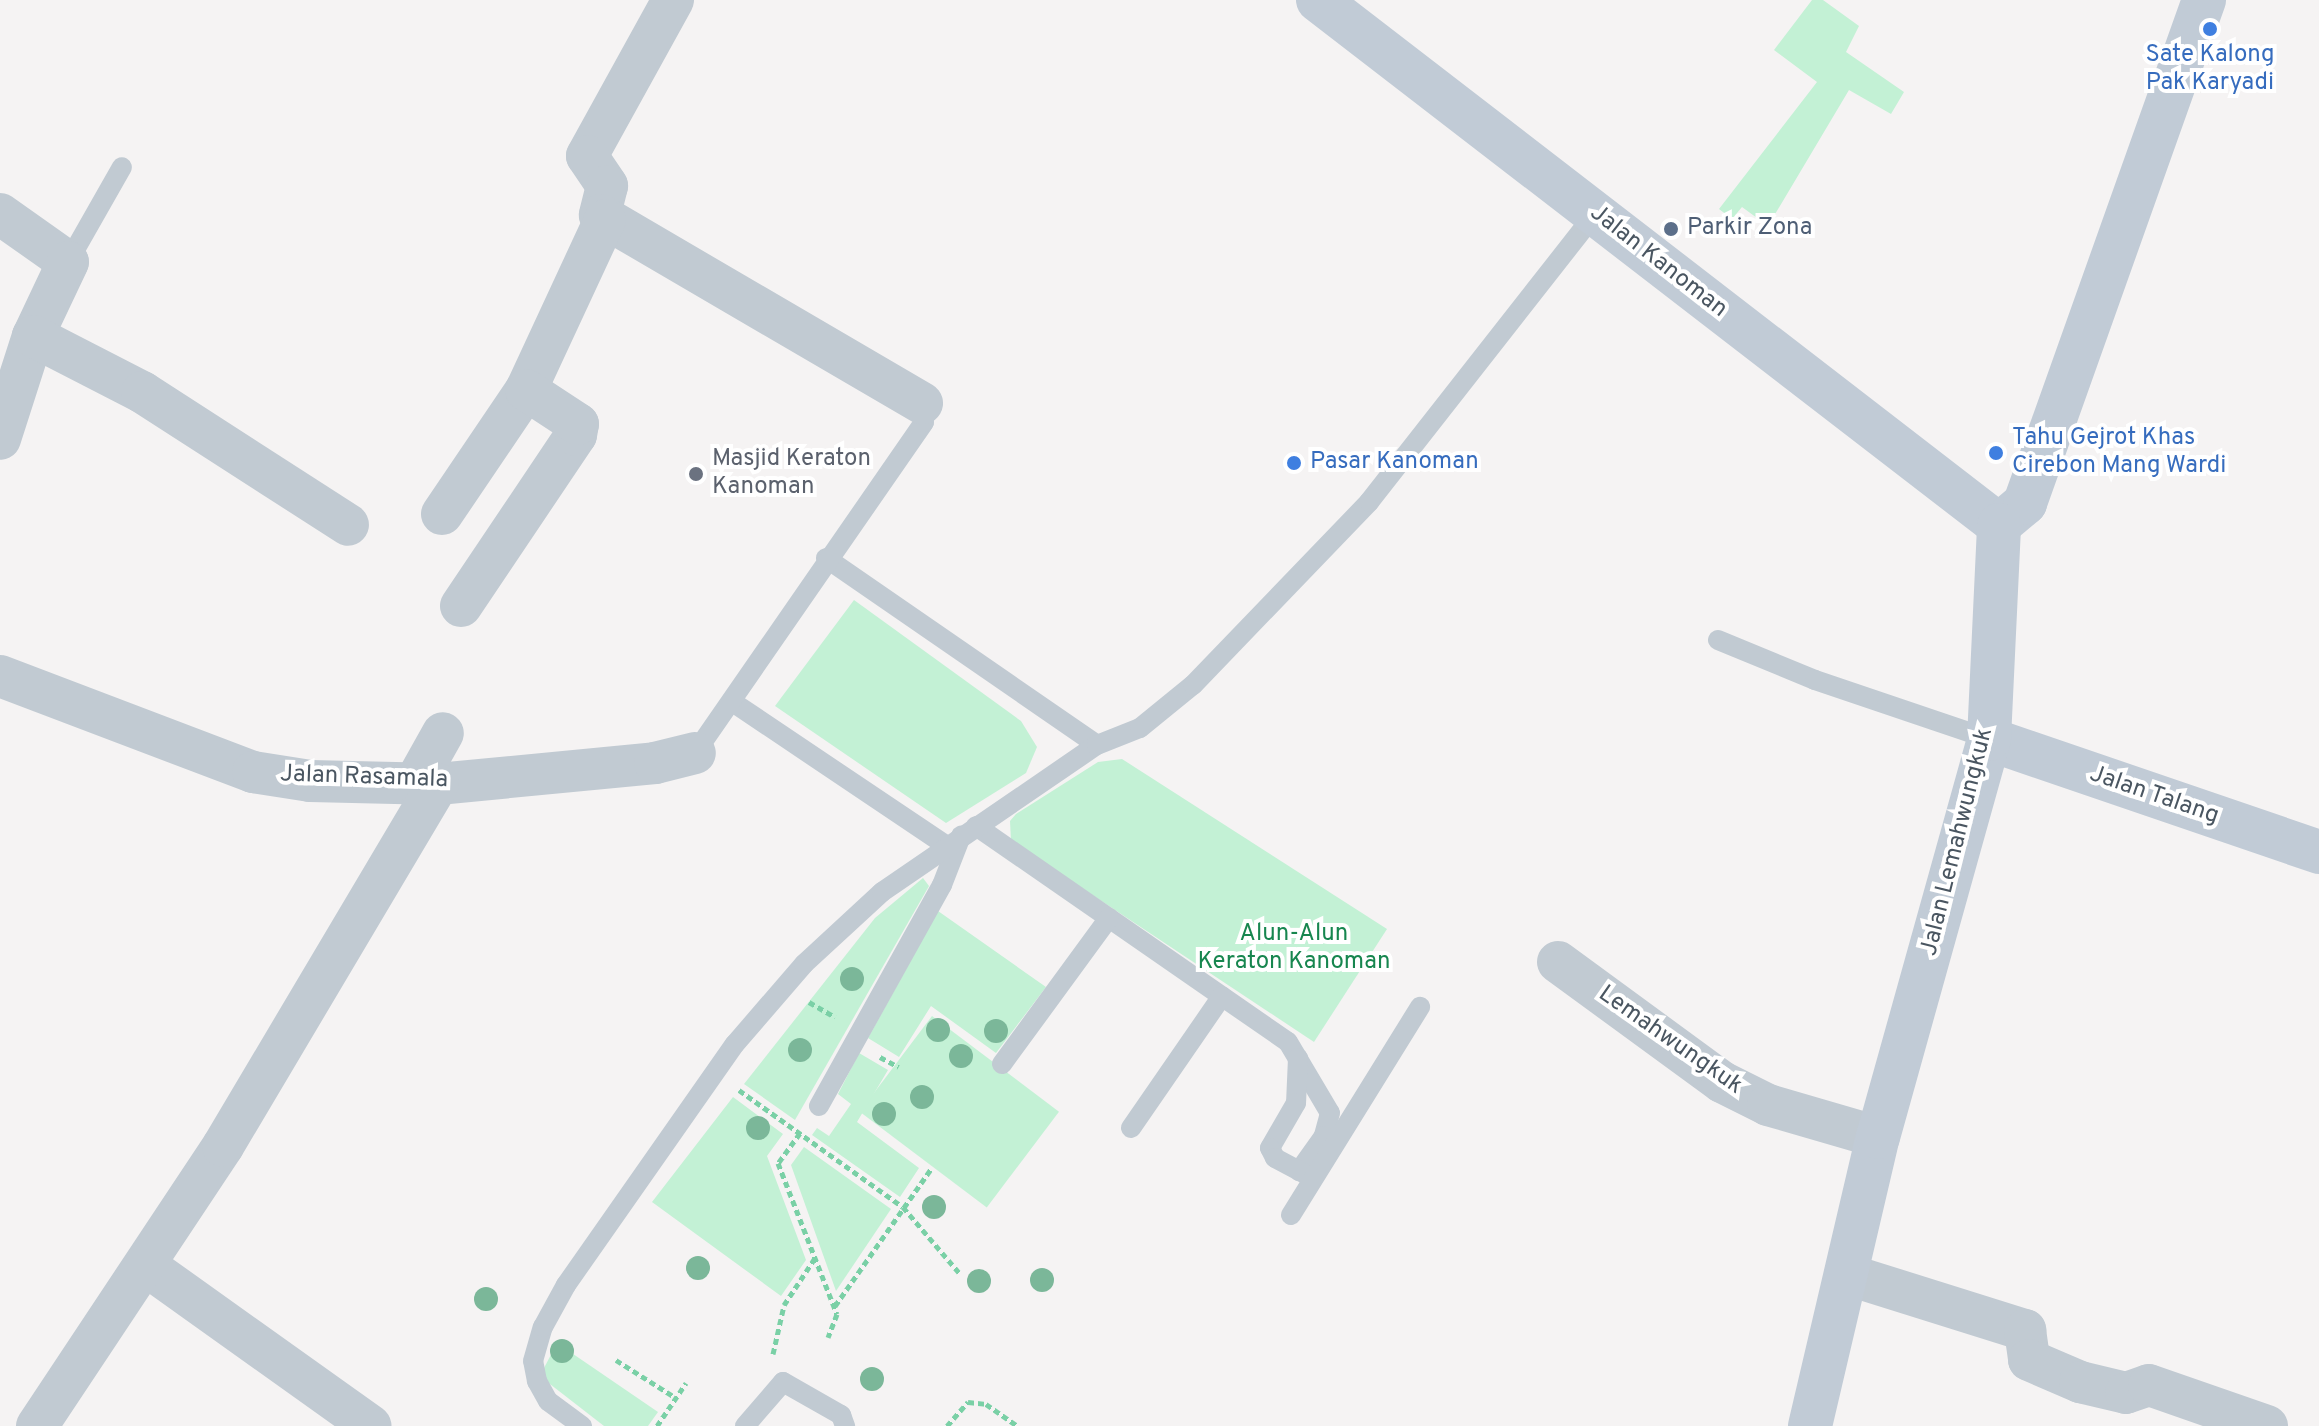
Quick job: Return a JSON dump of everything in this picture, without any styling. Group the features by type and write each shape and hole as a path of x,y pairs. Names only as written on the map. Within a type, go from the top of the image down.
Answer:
{"street":[{"path":"673,0 587,156 590,166 606,180 600,208 605,220 922,403"},
{"name":"Jalan Kanoman","path":"1318,0 1999,525"},
{"path":"1999,525 2025,503 2204,0"},
{"path":"0,214 68,262 33,336 0,439"},
{"path":"442,514 526,390 605,220"},
{"path":"33,336 142,392 348,525"},
{"path":"461,606 576,435 578,424 526,390"},
{"name":"Jalan Lemahwungkuk","path":"1810,1426 1878,1137 1989,739 1999,525"},
{"name":"Jalan Rasamala","path":"0,676 253,772 310,781 427,784 655,763 695,753"},
{"path":"37,1426 223,1146 427,784 443,733"},
{"name":"Jalan Talang","path":"1989,739 2319,852"},
{"name":"Lemahwungkuk","path":"1558,962 1722,1082 1768,1105 1878,1137"},
{"path":"145,1265 371,1426"},
{"path":"1846,1274 2025,1330 2029,1360 2080,1382 2126,1393 2149,1385 2267,1426"}],"lane":[{"path":"68,262 122,167"},
{"path":"582,1426 548,1401 537,1381 533,1361 538,1340 566,1285 715,1073 783,987 882,892 1097,745 1140,728 1193,685 1369,502 1595,214"},
{"path":"695,753 734,703 826,558 924,422 922,403"},
{"path":"826,558 1097,745"},
{"path":"1718,640 1815,680 1989,739"},
{"path":"734,703 960,836 1109,918 1288,1042 1330,1113 1324,1136 1291,1215"},
{"path":"819,1106 942,885 960,836"},
{"path":"1002,1064 1109,918"},
{"path":"1131,1128 1222,996"},
{"path":"1306,1175 1420,1007"},
{"path":"1298,1058 1296,1103 1270,1148 1275,1158 1306,1175"},
{"path":"745,1426 773,1387 783,1382 801,1388 841,1415 845,1426"}],"path":[{"path":"783,987 860,1031"},
{"path":"715,1073 903,1207 961,1275"},
{"path":"819,1106 778,1163 837,1314 828,1337"},
{"path":"834,1307 931,1169"},
{"path":"773,1387 773,1351 784,1305 816,1257"},
{"path":"616,1360 676,1398"},
{"path":"657,1426 686,1383"},
{"path":"947,1426 968,1402 986,1404 1017,1426"}],"green space":[{"path":"1812,0 1823,0 1859,26 1846,52 1904,92 1891,114 1849,90 1768,226 1742,207 1732,219 1719,209 1817,82 1774,50"},
{"path":"854,600 1021,721 1037,747 1026,773 946,823 775,706"},
{"name":"Alun-Alun Keraton Kanoman","path":"1122,759 1387,929 1314,1042 1011,841 1010,821 1016,814 1098,762"},
{"path":"923,878 929,886 795,1120 744,1084 875,918"},
{"path":"938,911 1046,987 996,1053 931,1006 899,1057 868,1038"},
{"path":"932,1016 1059,1112 987,1208 860,1112"},
{"path":"859,1053 888,1070 857,1122 919,1168 900,1197 812,1135 817,1128 829,1136 851,1104 838,1094"},
{"path":"733,1097 783,1134 767,1156 806,1260 781,1296 652,1202"},
{"path":"804,1147 891,1209 836,1291 791,1165"},
{"path":"557,1343 658,1412 648,1426 604,1426 546,1381 543,1370"}],"place":[{"name":"Sate Kalong Pak Karyadi","path":"2210,29"},
{"name":"Parkir Zona","path":"1671,229"},
{"name":"Tahu Gejrot Khas Cirebon Mang Wardi","path":"1996,453"},
{"name":"Pasar Kanoman","path":"1294,463"},
{"name":"Masjid Keraton Kanoman","path":"696,474"}]}
